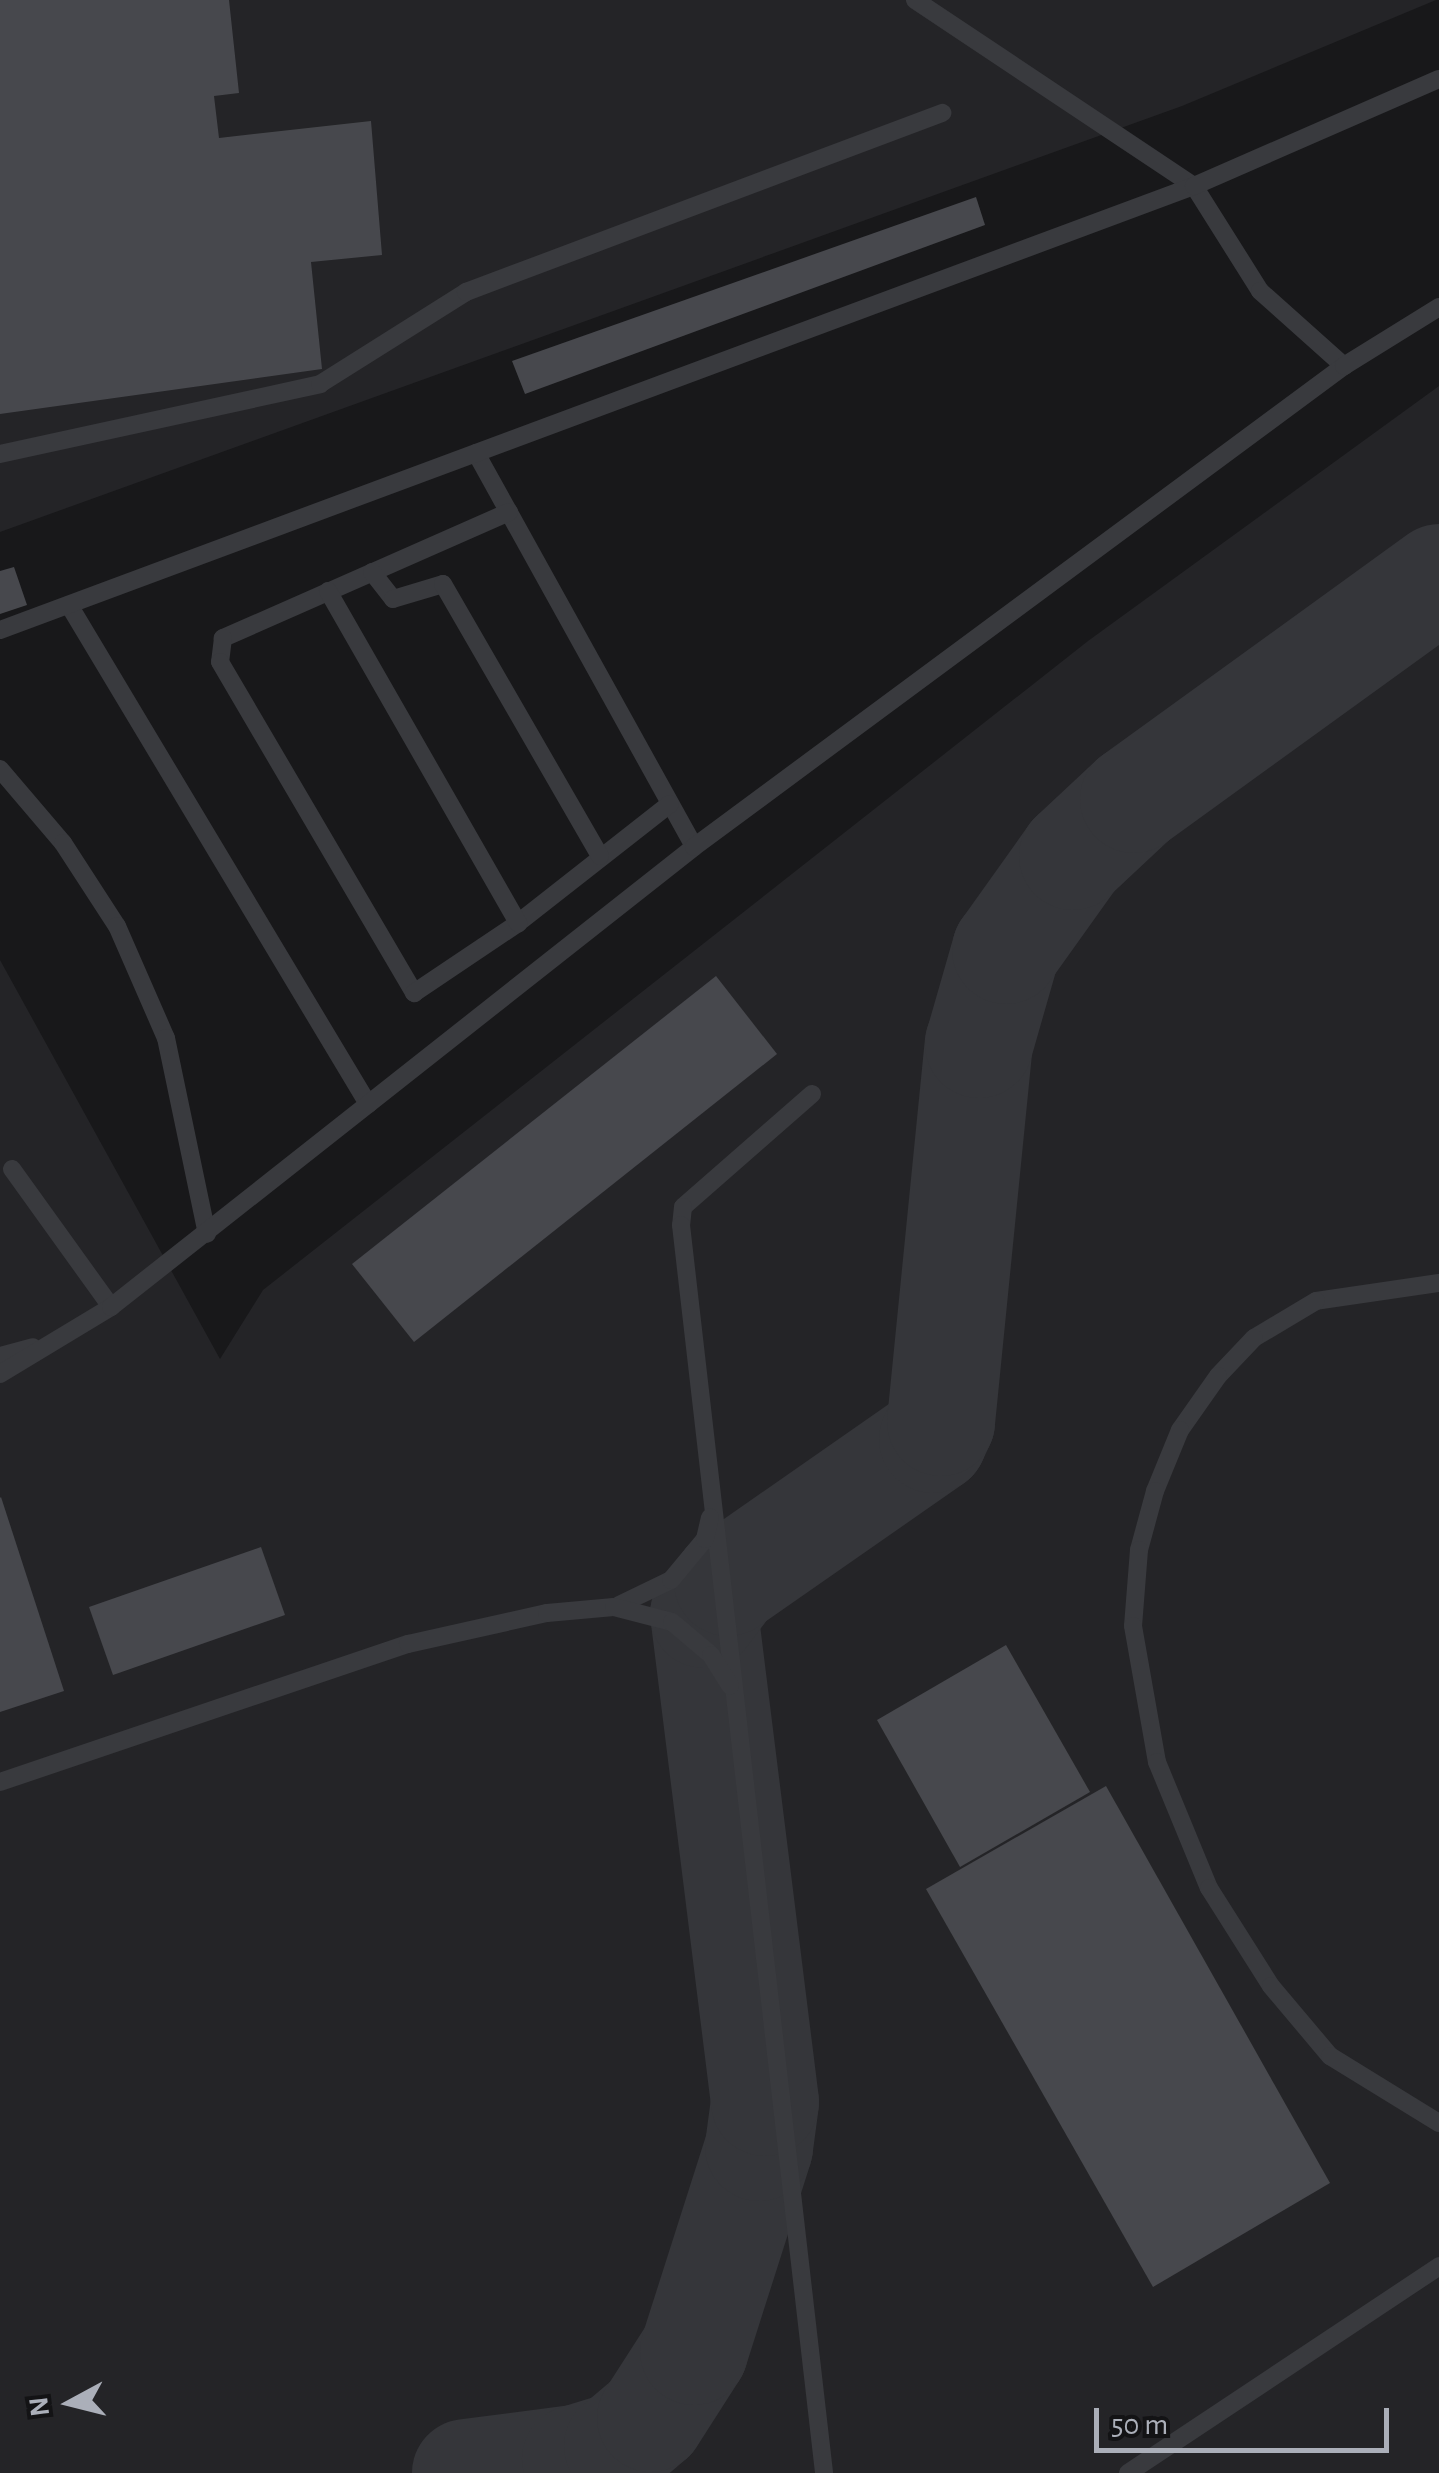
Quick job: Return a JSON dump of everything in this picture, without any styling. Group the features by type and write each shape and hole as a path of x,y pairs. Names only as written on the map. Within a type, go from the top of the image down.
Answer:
{"lane":[{"path":"915,0 1194,186 1260,291 1344,366"},
{"path":"0,630 1194,186 1439,78"},
{"path":"0,454 320,384 466,292 942,113"},
{"path":"0,1374 111,1306 694,846 1344,366 1439,308"},
{"path":"476,453 694,846"},
{"path":"509,512 223,638 218,650 230,680 407,990 423,989 518,923 670,804"},
{"path":"372,572 394,598 442,584 600,856"},
{"path":"328,591 518,923"},
{"path":"69,605 368,1104"},
{"path":"0,769 63,843 117,926 166,1038 207,1234"},
{"path":"812,1094 683,1207 712,1507 824,2473"},
{"path":"12,1170 111,1306"},
{"path":"1439,1283 1316,1302 1254,1338 1218,1376 1180,1430 1154,1491 1139,1550 1134,1626 1158,1762 1209,1888 1272,1986 1330,2056 1439,2123"},
{"path":"0,1356 62,1339"},
{"path":"0,1782 470,1626 614,1607 647,1596 689,1562 705,1539 712,1507"},
{"path":"614,1607 672,1622 712,1654 734,1692"},
{"path":"1128,2473 1439,2266"}],"shaded area":[{"path":"0,0 1436,0 1182,106 0,532"},
{"path":"1439,386 1439,2473 0,2473 0,960 220,1359 263,1290 1088,641"}],"building":[{"path":"0,0 229,0 239,93 214,96 219,138 371,121 382,255 311,262 322,369 0,414"},
{"path":"976,197 985,225 525,394 512,361"},
{"path":"14,567 27,605 0,614 0,571"},
{"path":"716,976 777,1054 414,1342 352,1264"},
{"path":"0,1498 64,1691 0,1712"},
{"path":"261,1547 285,1615 113,1675 89,1607"},
{"path":"1006,1645 1090,1792 960,1867 877,1720"},
{"path":"1106,1786 1330,2183 1153,2287 926,1889"}],"taxiway":[{"path":"466,2473 576,2459 618,2446 651,2418 694,2351 759,2147 765,2102 704,1614 728,1582 933,1439 941,1422 979,1044 1006,950 1073,856 1134,799 1439,578"}]}
